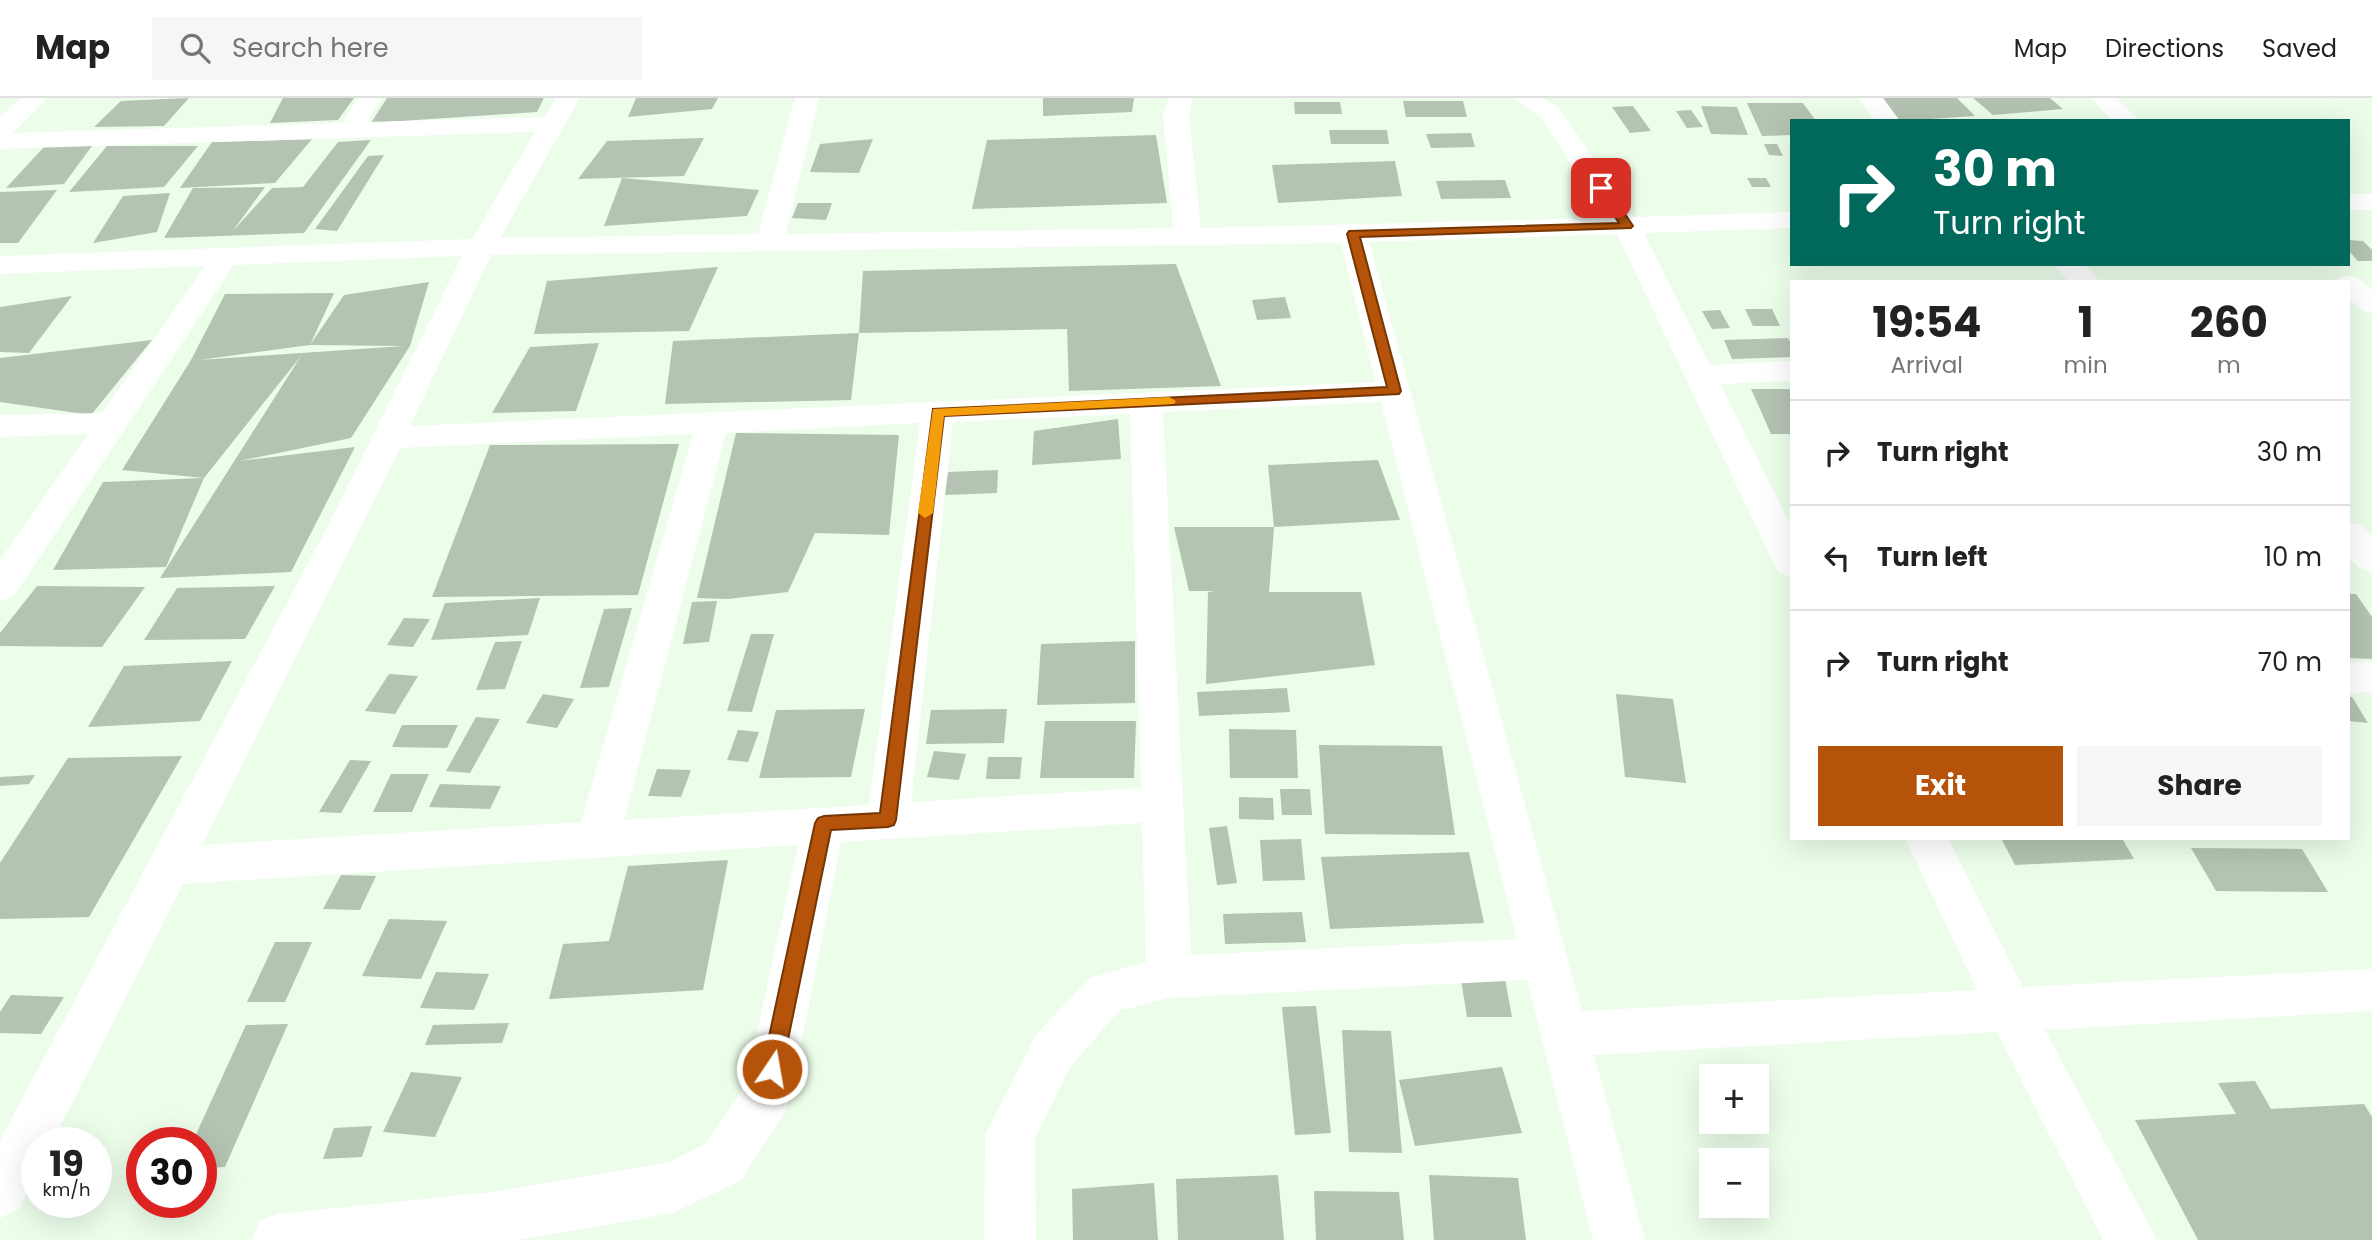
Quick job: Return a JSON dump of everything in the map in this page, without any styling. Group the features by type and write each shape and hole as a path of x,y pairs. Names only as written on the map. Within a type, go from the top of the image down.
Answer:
{"street":[{"path":"0,131 35,98"},
{"path":"348,131 370,98"},
{"path":"770,244 807,98"},
{"path":"1181,98 1176,116 1188,237"},
{"path":"1526,98 1550,113 1627,226 1700,375 1780,516 1790,556"},
{"path":"1870,98 1886,119"},
{"path":"2103,98 2125,119"},
{"path":"0,141 348,131 560,111"},
{"path":"0,1192 18,1121 169,866 338,541 481,247 560,111"},
{"path":"2350,202 2372,202"},
{"path":"0,265 481,247 1353,234 1790,220"},
{"path":"1353,234 1619,1240"},
{"path":"0,589 225,257"},
{"path":"2069,266 2084,280"},
{"path":"2328,266 2344,280"},
{"path":"2350,286 2372,304"},
{"path":"1700,375 1790,371"},
{"path":"388,438 1394,391"},
{"path":"1146,402 1169,977"},
{"path":"888,820 938,412"},
{"path":"598,838 713,422"},
{"path":"0,426 112,423"},
{"path":"2350,517 2372,529"},
{"path":"2350,536 2372,559"},
{"path":"2350,678 2372,677"},
{"path":"169,866 1162,804"},
{"path":"278,1240 498,1229 673,1187 723,1162 766,1096 824,823"},
{"path":"1927,840 2010,1010 2131,1240"},
{"path":"1010,1240 1010,1135 1053,1051 1105,993 1169,977 1544,958"},
{"path":"1564,1034 2372,990"}],"building":[{"path":"189,98 164,126 94,127 121,101"},
{"path":"283,98 354,98 338,120 270,123"},
{"path":"387,98 544,98 537,112 371,123"},
{"path":"636,98 718,98 712,109 628,117"},
{"path":"1043,98 1134,98 1132,112 1043,116"},
{"path":"1879,98 1957,98 1975,116 1930,119 1898,119"},
{"path":"1973,98 2050,98 2063,109 1993,115"},
{"path":"1403,101 1463,101 1467,117 1406,117"},
{"path":"1294,102 1340,102 1342,114 1295,114"},
{"path":"1747,103 1803,103 1815,119 1790,119 1790,135 1762,136"},
{"path":"1633,106 1651,131 1630,133 1612,107"},
{"path":"1701,106 1737,107 1748,135 1711,134"},
{"path":"1691,110 1703,127 1687,128 1676,111"},
{"path":"1329,130 1387,130 1389,144 1331,144"},
{"path":"1471,133 1475,147 1431,148 1426,134"},
{"path":"1156,135 1167,203 972,209 987,140"},
{"path":"704,138 684,176 578,179 607,141"},
{"path":"312,139 275,183 180,188 212,142"},
{"path":"873,139 859,173 810,172 820,144"},
{"path":"371,140 304,233 164,238 193,188 265,187 232,232 272,188 303,187 338,142"},
{"path":"1764,144 1777,144 1783,156 1769,155"},
{"path":"92,146 64,184 6,188 44,147"},
{"path":"107,146 198,146 164,187 69,192"},
{"path":"384,155 337,231 315,229 368,156"},
{"path":"1395,161 1402,196 1278,203 1272,165"},
{"path":"622,178 759,190 747,216 604,226"},
{"path":"1747,178 1766,178 1771,187 1752,187"},
{"path":"1505,180 1511,198 1441,199 1436,181"},
{"path":"57,190 18,243 0,243 0,192"},
{"path":"170,193 157,232 93,243 123,196"},
{"path":"798,203 832,203 826,220 792,218"},
{"path":"2350,240 2363,241 2372,250 2372,261 2358,261 2350,252"},
{"path":"1176,264 1221,386 1069,391 1067,329 859,333 863,271"},
{"path":"718,267 689,331 534,334 547,281"},
{"path":"429,282 410,346 351,438 239,461 355,447 291,572 160,578 301,356 204,478 122,470 191,360 225,294 334,293 310,345 344,295","holes":["310,345 404,346 199,360"]},
{"path":"72,296 29,353 0,352 0,307"},
{"path":"1285,297 1291,318 1257,320 1252,300"},
{"path":"1745,309 1772,309 1780,326 1753,326"},
{"path":"1720,310 1730,328 1712,329 1702,311"},
{"path":"859,333 851,400 665,404 673,341"},
{"path":"1788,338 1790,357 1732,359 1724,340"},
{"path":"152,340 91,415 0,402 0,358"},
{"path":"599,343 576,411 492,413 530,347"},
{"path":"1751,389 1790,389 1790,434 1771,434"},
{"path":"1118,419 1121,459 1032,465 1034,431"},
{"path":"736,433 899,435 889,535 815,533 788,592 728,599 697,598"},
{"path":"679,444 638,595 432,597 490,445"},
{"path":"1378,460 1400,520 1274,527 1268,465"},
{"path":"998,470 997,493 945,495 948,472"},
{"path":"204,478 166,567 53,570 103,482"},
{"path":"1174,527 1274,527 1269,592 1361,592 1375,665 1206,684 1208,592 1216,591 1189,591"},
{"path":"37,586 145,587 102,647 0,646 0,633"},
{"path":"275,586 245,639 144,640 177,588"},
{"path":"2350,594 2356,594 2372,617 2372,659 2350,658"},
{"path":"540,598 528,635 431,640 445,603"},
{"path":"717,601 709,642 683,644 692,602"},
{"path":"632,608 609,687 580,688 604,609"},
{"path":"404,618 430,619 413,647 387,645"},
{"path":"751,634 774,634 752,712 727,711"},
{"path":"522,641 505,689 476,690 495,642"},
{"path":"1135,641 1135,703 1037,705 1041,644"},
{"path":"232,661 200,721 88,727 124,666"},
{"path":"389,674 418,676 395,714 365,711"},
{"path":"1287,688 1290,712 1199,716 1197,692"},
{"path":"543,694 574,699 557,728 526,723"},
{"path":"1616,694 1673,699 1686,783 1625,777"},
{"path":"2350,697 2352,697 2368,723 2350,721"},
{"path":"865,709 851,777 759,778 776,710"},
{"path":"1007,709 1004,743 926,744 931,710"},
{"path":"476,717 500,719 470,773 446,771"},
{"path":"1045,721 1136,721 1134,778 1040,778"},
{"path":"402,725 458,725 447,748 392,747"},
{"path":"1229,729 1296,730 1298,778 1230,778"},
{"path":"738,730 759,732 748,762 727,760"},
{"path":"1319,745 1442,746 1455,835 1325,834"},
{"path":"934,751 966,754 959,780 927,777"},
{"path":"182,756 89,917 0,919 0,863 68,758"},
{"path":"988,757 1022,757 1020,779 986,779"},
{"path":"350,760 371,761 341,813 319,812"},
{"path":"657,769 691,770 681,797 648,796"},
{"path":"391,774 429,774 412,812 373,812"},
{"path":"35,775 29,784 0,786 0,777"},
{"path":"440,784 501,786 490,809 429,807"},
{"path":"1280,789 1310,789 1312,815 1282,815"},
{"path":"1239,797 1273,798 1274,820 1239,819"},
{"path":"1227,826 1237,883 1217,885 1209,828"},
{"path":"1301,839 1305,880 1263,881 1260,840"},
{"path":"2002,840 2123,840 2134,859 2015,865"},
{"path":"2191,848 2302,849 2328,892 2216,891"},
{"path":"1469,852 1484,923 1330,929 1321,857"},
{"path":"728,860 703,990 549,999 563,944 609,941 628,866"},
{"path":"341,875 376,876 360,910 323,909"},
{"path":"1302,912 1306,942 1225,944 1223,914"},
{"path":"389,919 447,921 421,979 362,976"},
{"path":"275,942 312,942 285,1002 247,1002"},
{"path":"436,972 489,974 474,1010 420,1008"},
{"path":"1505,979 1512,1017 1467,1017 1461,980"},
{"path":"11,995 64,997 41,1034 0,1033 0,1012"},
{"path":"1316,1006 1331,1133 1295,1135 1282,1007"},
{"path":"509,1023 502,1043 425,1045 433,1025"},
{"path":"288,1024 225,1167 217,1167 217,1127 199,1127 246,1025"},
{"path":"1342,1030 1391,1031 1402,1153 1349,1152"},
{"path":"1502,1067 1522,1133 1415,1146 1399,1080"},
{"path":"411,1072 462,1077 435,1137 383,1132"},
{"path":"2255,1081 2271,1109 2364,1104 2372,1117 2372,1240 2198,1240 2135,1120 2236,1114 2218,1083"},
{"path":"372,1126 362,1157 323,1159 334,1128"},
{"path":"1278,1175 1284,1240 1178,1240 1176,1179"},
{"path":"1429,1175 1518,1178 1526,1240 1434,1240"},
{"path":"1154,1183 1158,1240 1073,1240 1072,1189"},
{"path":"1314,1191 1399,1192 1404,1240 1316,1240"}],"slow traffic":[{"path":"925,513 938,412 1169,401"}],"route":[{"path":"772,1069 824,823 888,820 938,412 1394,391 1353,234 1627,226 1601,188"}]}
